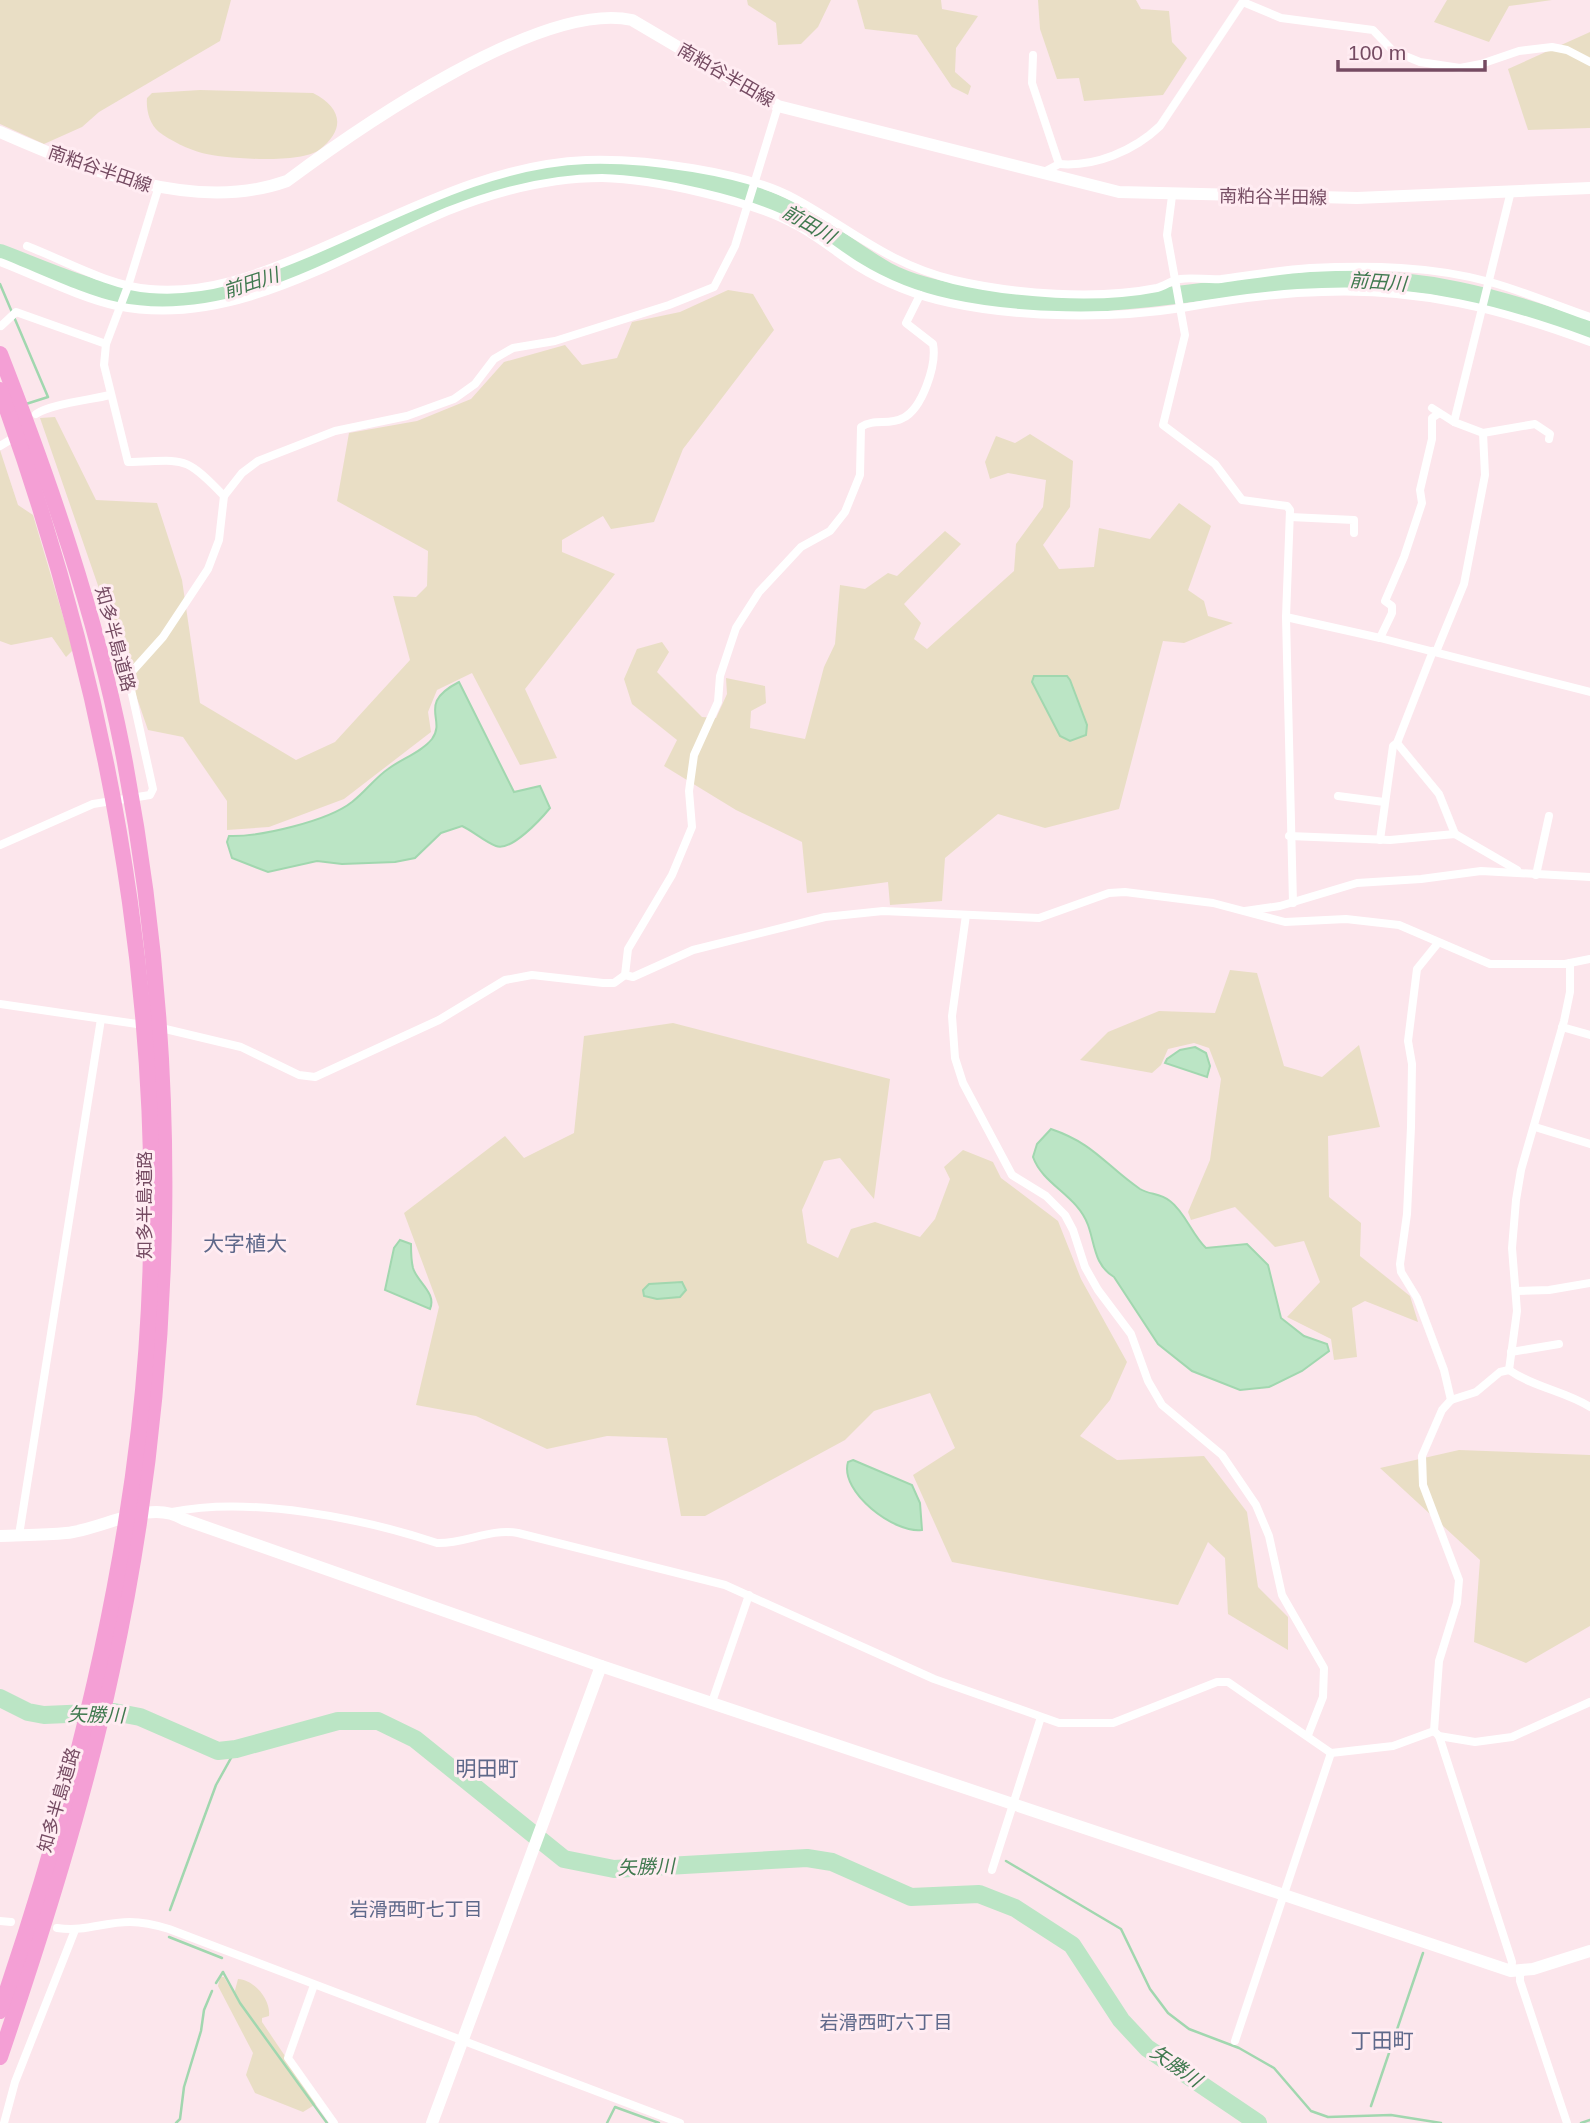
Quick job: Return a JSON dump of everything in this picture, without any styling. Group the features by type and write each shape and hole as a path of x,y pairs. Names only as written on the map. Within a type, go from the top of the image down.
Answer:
{"highway":[{"name":"知多半島道路","path":"0,354 44,467 76,567 122,745 141,856 158,1004 165,1152 161,1336 131,1535 105,1672 45,1919 0,2057"},
{"name":"知多半島道路","path":"0,390 30,471 83,656 122,844 144,1004 152,1152 151,1245 136,1500"},
{"name":"知多半島道路","path":"0,2011 85,1752"}],"street":[{"path":"1044,173 1059,164 1079,166 1113,156 1148,138 1160,126 1243,1 1281,18 1373,30 1393,51 1420,62 1460,68 1519,51 1552,47 1567,50 1590,62"},
{"name":"南粕谷半田線","path":"0,132 158,189 226,191 267,188 287,181 397,102 470,57 568,17 615,13 632,20 778,106 1119,192 1172,196 1357,198 1590,188"},
{"path":"1033,55 1032,83 1059,164"},
{"path":"0,845 106,801 150,795 153,789 128,676 163,637 208,569 219,540 224,496 249,467 283,449 335,431 407,416 454,399 475,384 494,359 513,348 555,341 714,287 723,274 748,205 778,106"},
{"path":"27,246 128,286 186,289 234,281 286,262 467,184 536,166 583,160 631,162 754,185 792,197 881,254 914,269 998,289 1083,294 1160,288 1177,279 1218,279 1311,268 1398,268 1439,271 1490,284 1590,317"},
{"path":"0,262 121,306 187,309 246,298 392,239 445,212 537,185 572,180 630,180 748,205 793,224 873,275 920,295 982,309 1025,314 1077,315 1182,308 1219,300 1365,291 1443,298 1484,307 1590,342"},
{"path":"158,189 128,286 106,344 104,365 110,395 128,462 166,458 190,463 224,496"},
{"path":"1454,422 1511,191"},
{"path":"1172,196 1167,234 1185,335 1163,425 1215,464 1241,500 1287,506 1290,517 1286,617 1289,836 1293,903"},
{"path":"0,1004 121,1020 173,1031 241,1047 299,1075 315,1077 439,1020 505,980 533,975 614,983 625,975 628,949 672,876 692,827 689,791 694,755 718,702 720,676 736,628 759,592 801,547 830,531 845,512 860,475 861,427 874,421 904,418 912,412 923,391 934,359 933,344 906,323 920,295"},
{"path":"1,326 16,312 106,344"},
{"path":"36,414 45,408 69,406 110,395"},
{"path":"1380,638 1392,613 1392,606 1385,601 1404,557 1422,503 1420,490 1432,439 1432,418 1435,411 1482,433 1535,424 1550,434 1549,439"},
{"path":"1380,840 1393,746 1397,744 1464,584 1485,475 1482,433"},
{"path":"0,446 10,440"},
{"path":"1290,517 1354,520 1354,533"},
{"path":"1286,617 1380,638 1590,692"},
{"path":"1397,744 1439,794 1455,834"},
{"path":"1338,796 1384,802"},
{"path":"1531,875 1549,816"},
{"path":"1289,836 1380,840 1455,834 1531,875"},
{"path":"1245,911 1293,903 1357,883 1481,871 1590,877"},
{"path":"625,975 633,977 719,942 825,917 883,911 1048,916 1110,893 1125,892 1245,911 1285,922 1346,919 1399,925 1490,964 1570,963 1590,959"},
{"path":"966,915 951,1016 955,1058 963,1083 1004,1164 1021,1182 1046,1196 1065,1214 1085,1267 1098,1290 1131,1334 1148,1381 1162,1405 1222,1455 1256,1505 1269,1536 1282,1595 1324,1668 1323,1697 1308,1735"},
{"path":"1437,943 1417,969 1408,1041 1412,1064 1411,1127 1407,1214 1400,1264 1401,1272 1417,1298 1444,1370 1451,1400"},
{"path":"1509,1370 1517,1311 1511,1248 1513,1221 1521,1170 1570,992 1570,963"},
{"path":"19,1535 101,1018"},
{"path":"1562,1027 1590,1035"},
{"path":"1535,1127 1590,1144"},
{"path":"1516,1291 1549,1290 1590,1283"},
{"path":"1511,1352 1559,1344"},
{"path":"1567,2123 1436,1734 1439,1661 1457,1602 1459,1580 1423,1485 1422,1456 1442,1410 1451,1400 1476,1392 1500,1372 1509,1370 1524,1381 1577,1399 1590,1407"},
{"path":"0,1536 68,1533 150,1512 250,1507 311,1514 437,1543 449,1544 504,1531 682,1572 749,1595 934,1679 1041,1717 1073,1725 1113,1723 1208,1685 1228,1682 1331,1753 1393,1746 1436,1734 1475,1742 1512,1737 1590,1702"},
{"path":"172,1512 183,1519 601,1666 1515,1972 1590,1951"},
{"path":"712,1702 749,1595"},
{"path":"432,2123 601,1666"},
{"path":"992,1870 1041,1717"},
{"path":"1235,2041 1331,1753"},
{"path":"0,1921 11,1922"},
{"path":"57,1928 75,1930 145,1922 680,2123"},
{"path":"4,2123 15,2082 75,1930"},
{"path":"314,1985 288,2059 334,2123"}],"shaded area":[{"path":"0,0 231,0 220,41 99,112 82,127 44,144 0,124"},
{"path":"747,0 831,0 818,27 801,44 778,45 776,23 748,5"},
{"path":"857,0 941,0 942,9 978,16 956,48 955,72 971,86 968,95 952,87 917,35 865,29"},
{"path":"1038,0 1136,0 1141,9 1169,11 1172,42 1187,58 1163,95 1084,101 1079,78 1057,79 1040,29"},
{"path":"1447,0 1552,0 1509,6 1489,42 1434,22"},
{"path":"1590,32 1590,128 1528,130 1508,69"},
{"path":"200,90 313,93 330,105 335,112 337,126 328,142 319,150 296,157 244,158 202,153 159,132 151,121 147,102 152,93"},
{"path":"728,290 753,294 774,330 683,449 654,522 611,529 603,516 562,540 562,552 615,574 525,689 557,758 520,765 472,673 437,690 428,712 431,732 344,799 269,827 227,830 227,801 183,737 148,730 40,418 55,417 96,500 157,503 182,580 200,703 296,760 335,742 410,660 393,596 416,597 427,586 428,551 337,501 349,433 417,421 471,399 504,362 565,345 582,365 617,358 632,322 680,312"},
{"path":"1030,434 1073,461 1070,507 1043,545 1059,569 1094,567 1099,528 1150,539 1179,503 1211,526 1188,590 1204,601 1208,616 1233,623 1184,643 1163,641 1119,809 1045,828 998,814 945,858 942,901 890,905 888,882 807,893 802,842 736,810 664,766 677,740 632,704 624,679 637,649 662,642 669,652 657,672 702,717 716,718 727,694 726,678 765,686 766,703 751,711 750,728 805,739 824,667 835,644 840,585 865,589 888,573 897,576 945,531 961,544 904,604 921,623 914,639 927,649 1014,571 1016,544 1043,507 1046,480 1008,473 990,479 985,462 996,436 1015,443"},
{"path":"0,450 18,505 33,515 73,650 66,657 52,637 11,645 0,641"},
{"path":"1034,676 1067,676 1087,725 1086,735 1070,741 1060,736 1032,682"},
{"path":"459,682 514,792 540,786 550,808 517,840 502,847 496,846 462,826 441,833 415,858 395,862 342,864 317,861 268,872 232,858 227,842 229,836 275,831 341,809 393,765 423,748 436,732 435,711 439,697"},
{"path":"1230,970 1257,973 1284,1066 1322,1077 1359,1045 1380,1127 1328,1136 1329,1197 1361,1223 1360,1256 1410,1296 1418,1322 1365,1301 1352,1308 1357,1357 1334,1360 1331,1339 1287,1317 1320,1282 1304,1241 1275,1247 1235,1207 1191,1220 1188,1212 1210,1160 1221,1079 1209,1048 1194,1043 1168,1049 1161,1065 1152,1073 1080,1060 1108,1032 1159,1011 1215,1013"},
{"path":"673,1023 890,1079 874,1199 840,1158 824,1161 802,1210 807,1243 838,1258 851,1229 875,1222 920,1237 935,1219 950,1179 944,1167 963,1150 993,1162 1001,1178 1058,1221 1081,1279 1127,1362 1110,1400 1080,1436 1117,1460 1204,1456 1247,1512 1258,1587 1288,1617 1288,1650 1228,1614 1225,1558 1208,1542 1178,1605 952,1562 913,1475 955,1448 930,1393 874,1411 845,1440 705,1516 681,1516 667,1438 607,1436 547,1449 476,1416 416,1405 439,1307 404,1213 505,1136 524,1158 574,1133 584,1036"},
{"path":"1195,1047 1206,1053 1210,1066 1207,1077 1165,1063 1180,1050"},
{"path":"1051,1129 1079,1141 1140,1189 1170,1201 1206,1248 1247,1244 1268,1265 1281,1318 1304,1336 1327,1344 1329,1351 1302,1371 1269,1387 1240,1390 1192,1371 1158,1344 1114,1277 1102,1266 1083,1215 1044,1175 1033,1157 1037,1144"},
{"path":"400,1240 411,1244 413,1268 429,1293 430,1309 385,1290 394,1248"},
{"path":"682,1282 686,1290 680,1297 657,1299 644,1296 643,1290 649,1284"},
{"path":"1459,1450 1590,1455 1590,1626 1526,1663 1474,1642 1480,1560 1380,1468"},
{"path":"853,1460 912,1485 920,1503 922,1530 898,1525 884,1518 860,1498 847,1474 848,1462"},
{"path":"220,1977 224,1977 234,1994 238,1979 250,1983 261,1992 269,2010 269,2016 262,2018 262,2022 316,2104 303,2112 255,2093 246,2075 253,2053 218,1986"}],"waterway":[{"name":"前田川","path":"0,253 78,283 118,294 159,299 197,297 268,279 481,190 555,172 617,169 693,179 767,200 801,216 896,276 966,295 1011,302 1100,303 1278,283 1358,279 1426,285 1491,298 1590,330"},
{"path":"0,284 48,397 26,404"},
{"name":"矢勝川","path":"0,1698 28,1712 44,1715 114,1712 140,1717 218,1751 236,1749 338,1721 378,1721 415,1739 564,1859 614,1869 807,1858 832,1862 911,1897 979,1894 1015,1908 1072,1945 1121,2020 1147,2048 1258,2123"},
{"path":"170,1910 216,1785 236,1749"},
{"path":"1006,1861 1121,1929 1150,1989 1168,2013 1189,2029 1239,2048 1274,2068 1311,2111 1328,2117 1391,2115 1441,2123"},
{"path":"169,1937 222,1958"},
{"path":"1371,2106 1423,1953"},
{"path":"223,1972 240,2003 327,2123"},
{"path":"216,1983 223,1972"},
{"path":"176,2123 180,2119 184,2087 201,2031 204,2010 212,1991"},
{"path":"607,2123 615,2107 659,2123"},
{"path":"1581,2123 1590,2120"}],"district":[{"name":"大字植大","path":"245,1243"},
{"name":"明田町","path":"487,1768"},
{"name":"岩滑西町七丁目","path":"416,1909"},
{"name":"岩滑西町六丁目","path":"886,2022"},
{"name":"丁田町","path":"1382,2040"}]}
